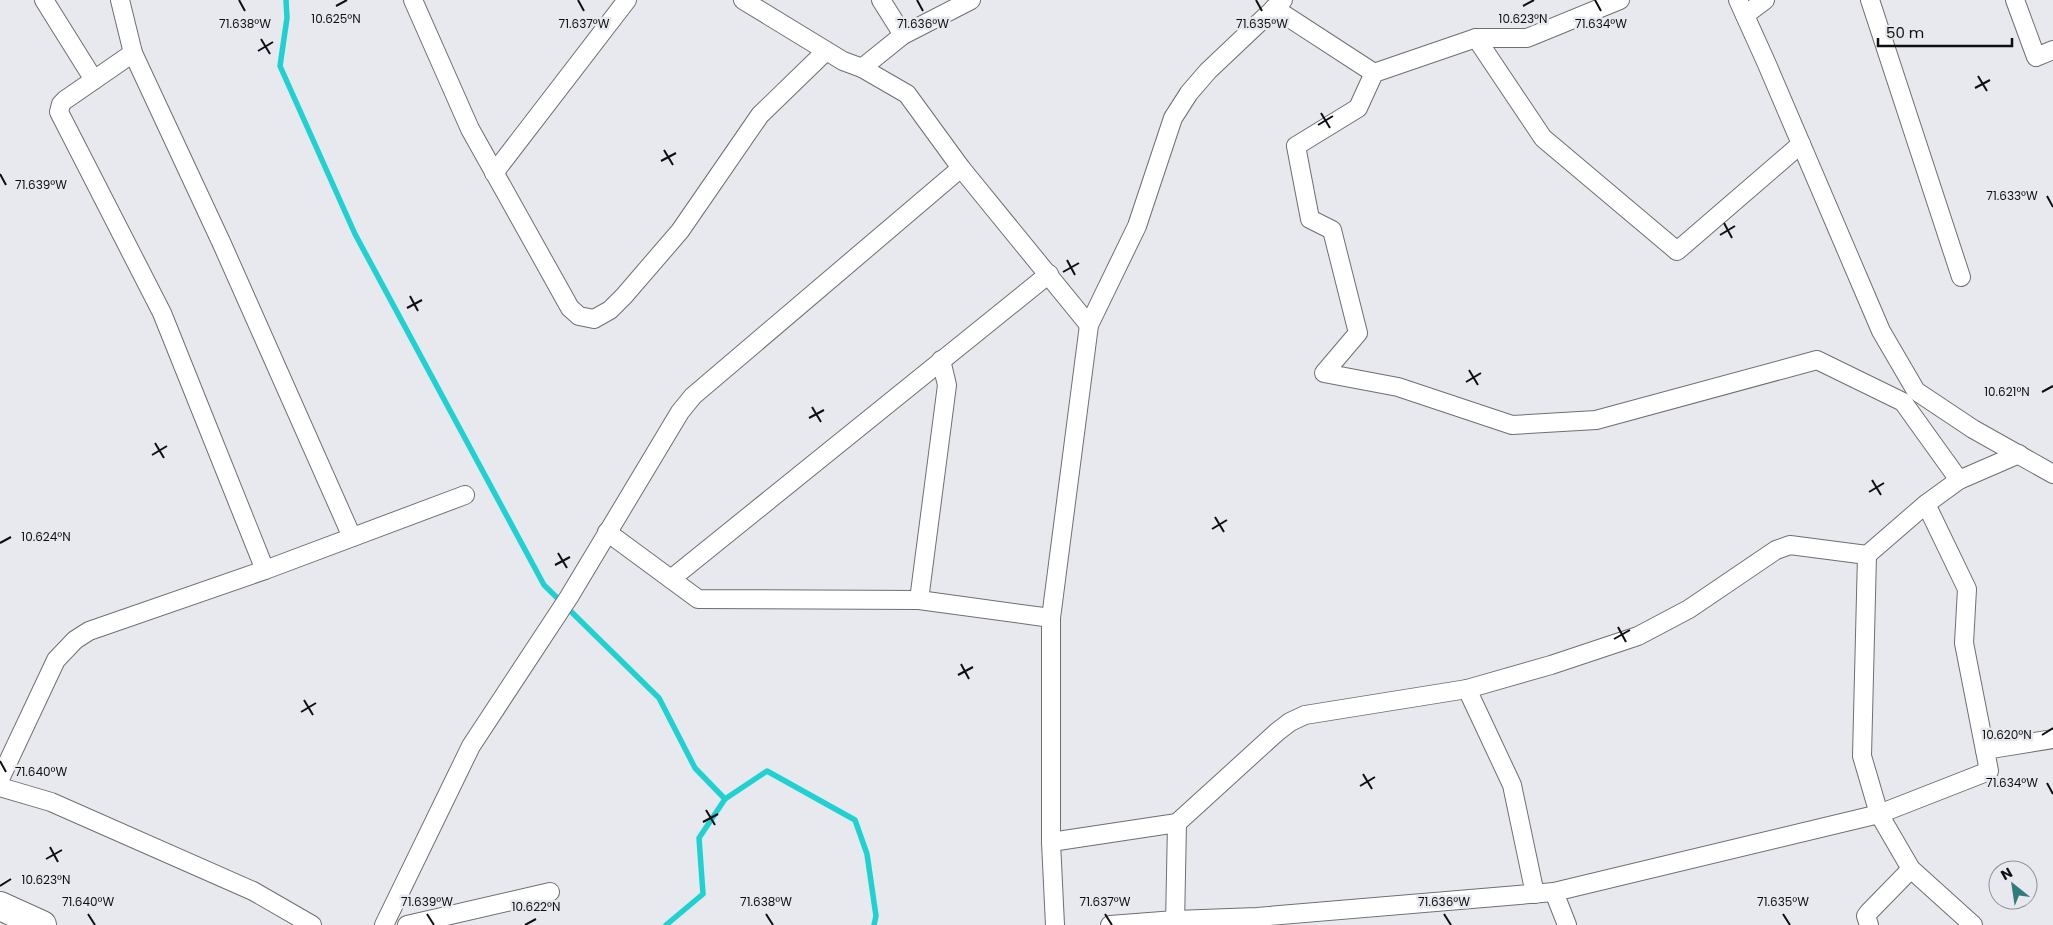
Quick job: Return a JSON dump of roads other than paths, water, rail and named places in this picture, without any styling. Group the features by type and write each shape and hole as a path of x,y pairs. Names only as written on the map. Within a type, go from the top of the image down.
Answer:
{"main road":[{"path":"0,906 42,925"}],"street":[{"path":"44,0 94,80"},
{"path":"120,0 133,52 230,261 352,537"},
{"path":"413,0 470,129 570,308 583,318 599,318 624,296 680,231 760,115 826,50"},
{"path":"494,173 627,0"},
{"path":"743,0 844,61 862,68 907,94 961,168 1090,325"},
{"path":"882,0 903,35"},
{"path":"862,68 903,35 971,0"},
{"path":"1620,0 1527,38 1476,38 1374,73 1358,108 1296,146 1310,219 1332,230 1358,333 1324,373 1398,387 1512,425 1596,420 1817,360 1910,397 1973,429 2053,474"},
{"path":"1765,0 1741,8 1802,144 1910,397 1959,480"},
{"path":"1870,0 1961,276"},
{"path":"2015,0 2036,57 2053,50"},
{"path":"1055,925 1051,842 1051,618 1090,325 1137,226 1173,118 1189,93 1208,70 1278,4 1374,73"},
{"path":"1476,38 1543,138 1677,252 1802,144"},
{"path":"133,52 60,104 59,112 162,313 265,570"},
{"path":"384,925 471,746 569,597 680,412 693,396 961,168"},
{"path":"671,579 1049,274"},
{"path":"919,600 948,384 941,360"},
{"path":"1973,925 1911,869 1879,814 1862,756 1867,555 1926,504 1959,480 2018,454"},
{"path":"0,779 56,660 75,640 89,631 265,570 465,495"},
{"path":"1110,925 1257,921 1554,892 1879,814 1989,771 1964,643 1967,589 1926,504"},
{"path":"607,532 698,599 919,600 1051,618"},
{"path":"1051,842 1177,823 1277,732 1290,722 1305,715 1468,689 1551,665 1638,636 1689,609 1776,550 1790,545 1867,555"},
{"path":"1468,689 1512,785 1535,894"},
{"path":"1985,750 2053,739"},
{"path":"0,787 51,802 253,891 312,925"},
{"path":"1175,922 1177,823"},
{"path":"1869,925 1866,916 1868,912 1911,869"},
{"path":"406,925 550,892"},
{"path":"1554,892 1567,925"}],"waterway":[{"path":"286,0 287,18 280,66 355,234 544,585 659,698 695,768 725,799 767,771 855,820 867,854 876,916 874,925"},
{"path":"666,925 703,894 699,838 725,799"}]}
